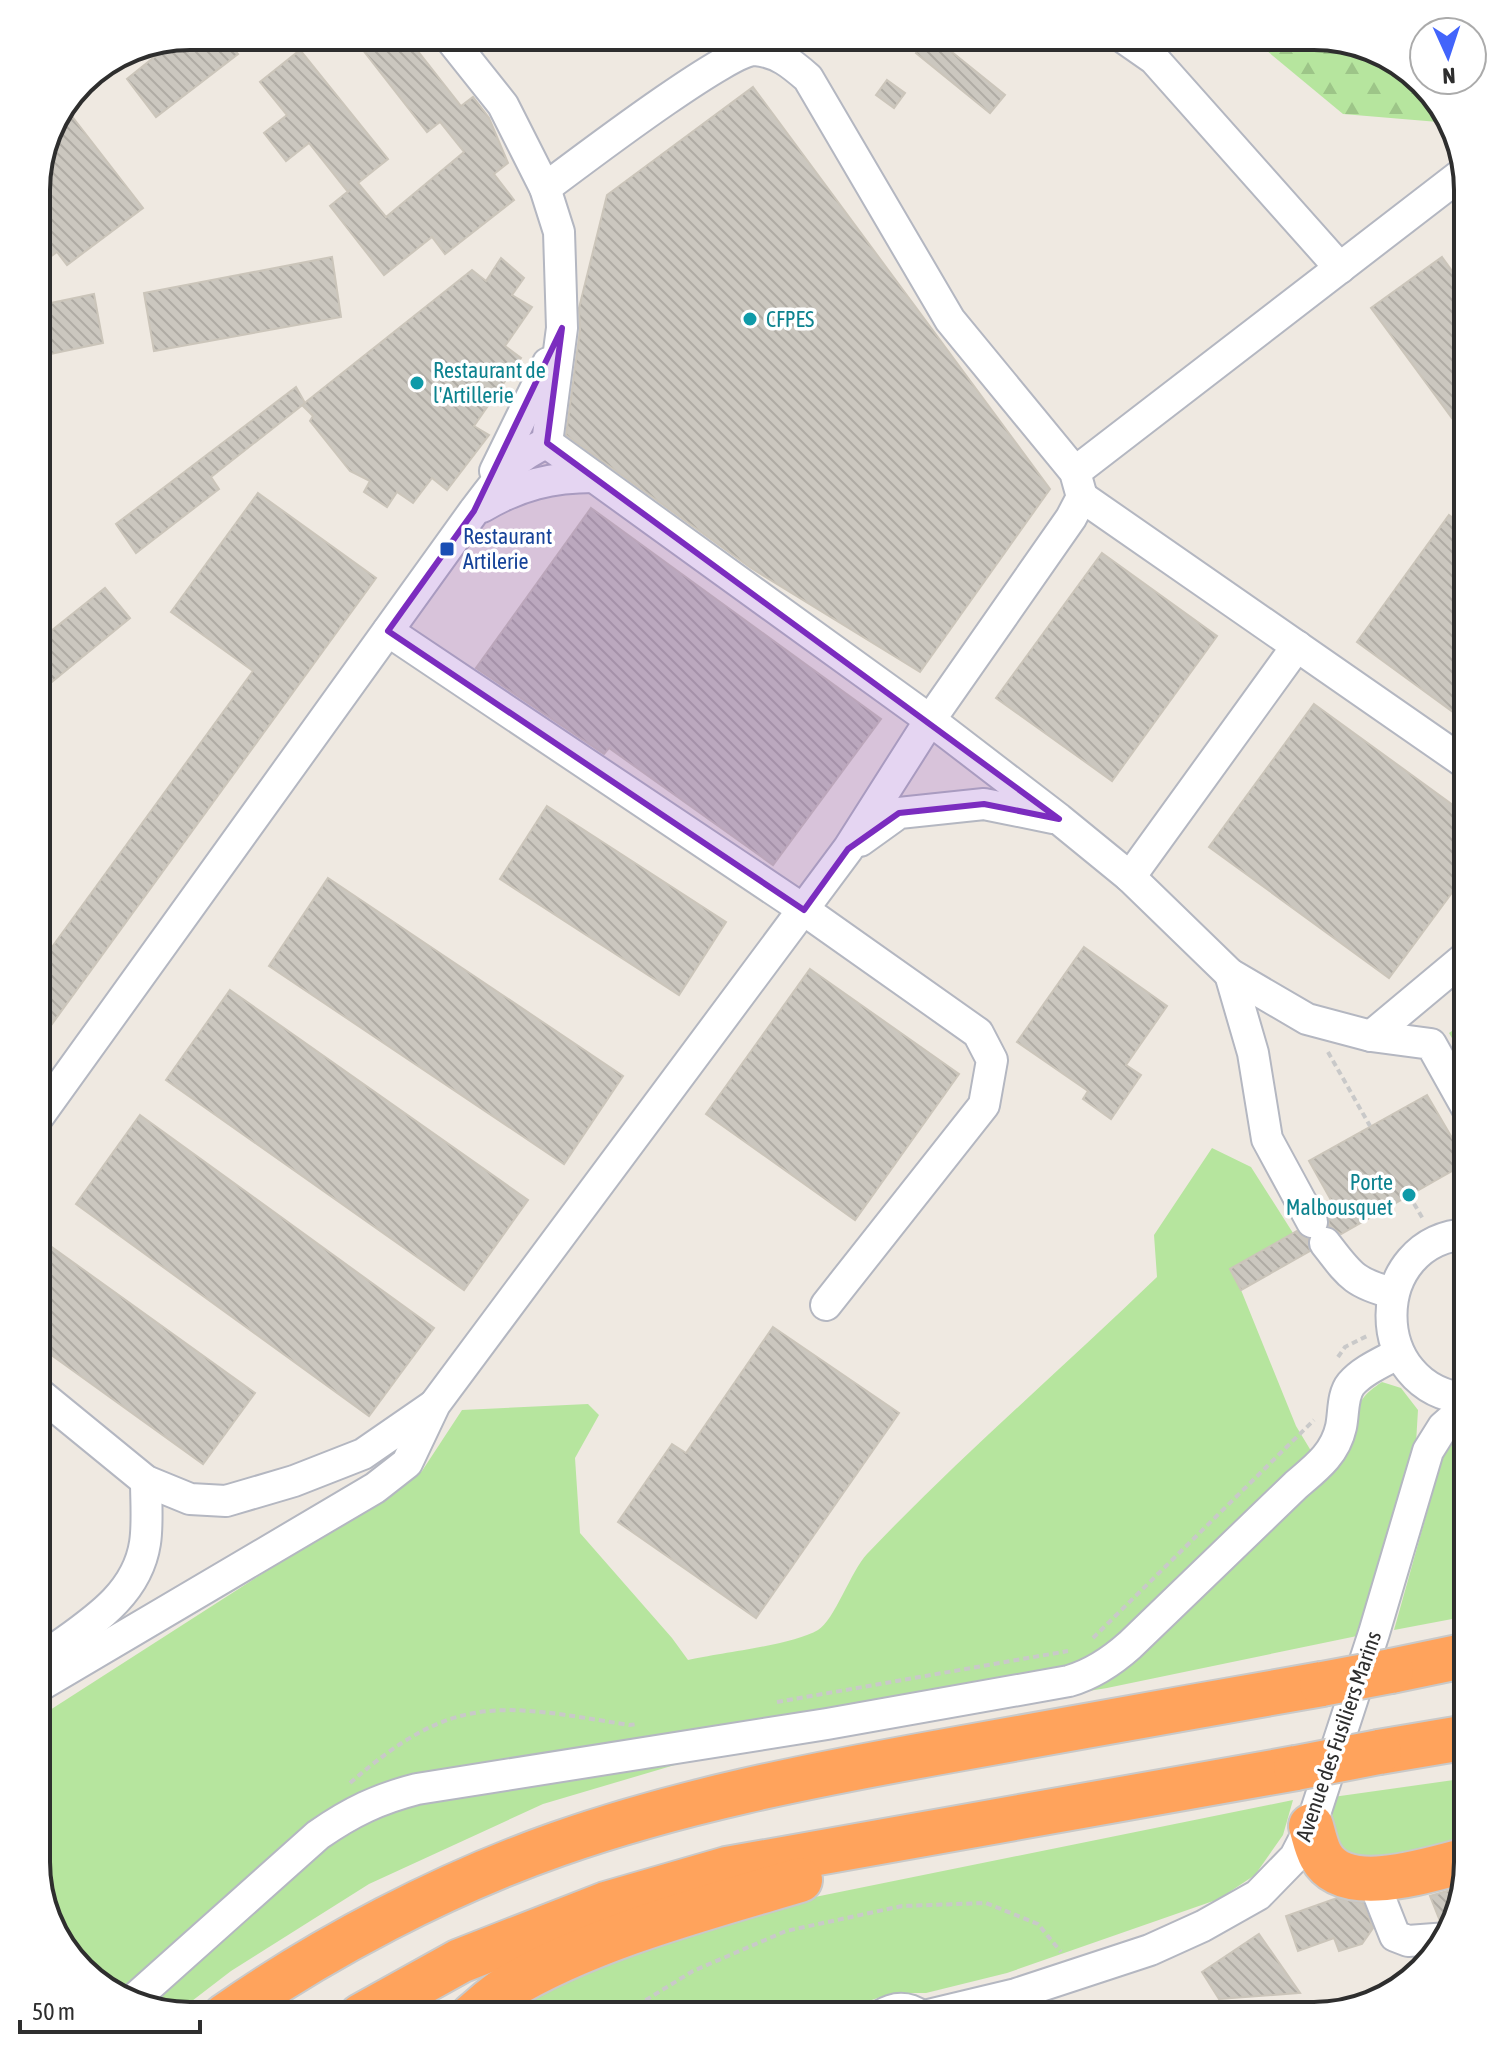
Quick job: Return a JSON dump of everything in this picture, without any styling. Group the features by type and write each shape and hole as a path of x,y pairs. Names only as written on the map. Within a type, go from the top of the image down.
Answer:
{"highway":[{"path":"247,2002 298,1969 447,1889 558,1844 686,1805 818,1774 1454,1658"},
{"path":"386,2002 460,1961 606,1904 727,1869 1454,1741"},
{"path":"489,2002 503,1990 544,1968 608,1941 1021,1815"},
{"path":"1311,1826 1322,1858 1339,1873 1358,1878 1381,1879 1454,1863"}],"street":[{"path":"459,50 503,105 545,188 559,232 562,328 547,443"},
{"path":"545,188 714,67 750,50"},
{"path":"790,50 950,320 1078,485 1297,646 1454,755"},
{"path":"1141,50 1154,59 1340,268"},
{"path":"50,1680 375,1488 407,1463 435,1404 848,849 930,720 1071,518 1078,485 1340,268 1454,182"},
{"path":"474,511 542,379 562,328"},
{"path":"547,443 930,720 1059,819 1130,877 1230,974 1307,1019 1371,1036 1431,1044 1454,1085"},
{"path":"50,1101 474,511 511,463 529,450 547,443"},
{"path":"474,511 506,493 540,481 594,477"},
{"path":"388,631 804,910 978,1033 992,1060 984,1105 826,1305"},
{"path":"1130,877 1297,646"},
{"path":"848,849 899,813 984,804 1059,819"},
{"path":"1371,1036 1454,967"},
{"path":"1230,974 1253,1053 1267,1139 1319,1232 1349,1274 1365,1286 1393,1293"},
{"path":"1454,1235 1436,1242 1417,1255 1402,1272 1393,1293 1390,1315 1392,1336 1399,1353 1420,1380 1437,1391 1454,1395"},
{"path":"141,1993 318,1835 380,1799 417,1789 827,1724 1086,1676 1110,1663 1325,1461 1341,1427 1348,1387 1361,1375 1399,1353"},
{"name":"Avenue des Fusiliers Marins","path":"1420,1380 1428,1451"},
{"path":"50,1402 146,1481 190,1499 226,1501 294,1481 363,1454 435,1404"},
{"name":"Avenue des Fusiliers Marins","path":"1023,2002 1071,1976 1150,1950 1203,1926 1258,1895 1295,1857 1311,1826 1374,1633 1428,1451 1443,1427 1454,1417"},
{"path":"50,1653 111,1607 134,1579 145,1543 146,1481"},
{"path":"1381,1879 1378,1893 1395,1936 1408,1941 1430,1939"}],"path":[{"path":"1328,1052 1370,1126"},
{"path":"1088,1642 1305,1432 1319,1414"},
{"path":"772,1703 1075,1650"},
{"path":"349,1783 385,1752 425,1728 462,1713 503,1708 640,1724"},
{"path":"643,2002 693,1971 786,1931 902,1906 986,1903 1038,1924 1063,1955 1071,1976"}],"highlighted area":[{"path":"562,328 547,443 1059,819 984,804 899,813 848,849 804,910 388,631 474,511"}],"green space":[{"path":"1266,50 1323,50 1359,57 1376,64 1406,85 1408,96 1417,96 1436,122 1343,114"},
{"path":"1212,1148 1251,1167 1293,1233 1230,1270 1296,1426 1325,1474 1349,1448 1364,1397 1382,1382 1401,1388 1418,1410 1416,1443 1357,1636 1107,1688 722,1751 543,1804 369,1884 231,1971 191,2002 145,1995 128,1988 91,1961 69,1932 51,1880 50,1710 422,1471 462,1410 588,1404 599,1415 575,1458 580,1533 688,1660 774,1644 807,1635 824,1625 867,1554 974,1448 1157,1277 1154,1235"},
{"path":"1454,1437 1454,1619 1394,1630 1445,1448"},
{"path":"1454,1780 1454,1848 1362,1863 1344,1849 1335,1836 1333,1797"},
{"path":"1293,1800 1283,1835 1255,1875 1219,1899 1007,1973 926,1993 892,1993 866,2002 524,2002 692,1922"}],"building":[{"path":"181,50 235,50 238,54 156,117 127,79 158,54"},
{"path":"300,50 388,159 358,183 386,217 464,152 440,122 427,132 363,50 417,50 461,106 473,97 489,118 508,163 494,174 514,200 445,254 432,237 384,275 330,206 348,192 309,143 286,161 264,133 287,115 260,82"},
{"path":"918,50 949,50 1005,95 990,113 916,53"},
{"path":"887,80 905,93 894,108 876,95"},
{"name":"CFPES","path":"753,87 1050,489 920,672 751,568 566,435 580,330 579,308 607,195"},
{"path":"72,116 143,208 67,265 57,252 50,257 50,181 55,154"},
{"path":"332,257 341,317 154,351 144,293"},
{"path":"1442,257 1454,274 1454,421 1371,308"},
{"name":"Restaurant de l'Artillerie","path":"501,258 524,278 512,295 532,307 505,346 521,358 474,426 489,435 447,490 432,478 413,503 397,492 387,507 364,492 370,481 350,471 310,421 313,416 302,405 472,270 486,281"},
{"path":"94,294 103,343 50,354 50,303"},
{"path":"296,387 305,403 211,477 219,489 136,553 116,524"},
{"path":"258,493 376,578 50,1027 50,950 253,671 171,612"},
{"path":"591,508 881,719 773,865 609,748 604,754 476,668"},
{"path":"1449,515 1454,519 1454,713 1357,642"},
{"path":"1102,553 1217,636 1112,781 996,698"},
{"path":"105,588 130,618 50,684 50,632"},
{"path":"1314,704 1454,806 1454,890 1389,978 1209,847"},
{"path":"547,806 726,922 679,995 500,879"},
{"path":"328,878 623,1076 564,1164 269,966"},
{"path":"1084,947 1167,1006 1126,1065 1141,1075 1111,1119 1083,1099 1088,1091 1017,1042"},
{"path":"810,969 959,1074 855,1220 706,1114"},
{"path":"230,990 528,1200 464,1290 166,1080"},
{"path":"1427,1095 1454,1141 1454,1170 1341,1234 1329,1226 1328,1214 1336,1209 1309,1161"},
{"path":"140,1115 434,1328 369,1416 76,1204"},
{"path":"1297,1231 1308,1239 1310,1251 1241,1290 1230,1269"},
{"path":"50,1246 255,1393 203,1464 50,1354"},
{"path":"773,1327 899,1413 756,1618 618,1522 672,1444 686,1453"},
{"path":"1451,1890 1440,1921 1440,1921 1430,1896"},
{"path":"1337,1898 1363,1903 1373,1928 1362,1944 1339,1951 1334,1938 1298,1951 1286,1916"},
{"path":"1259,1934 1300,1993 1219,1999 1202,1972"}],"place":[{"name":"CFPES","path":"750,319"},
{"name":"Restaurant de l'Artillerie","path":"417,383"},
{"name":"Restaurant Artilerie","path":"447,549"},
{"name":"Porte Malbousquet","path":"1409,1195"}]}
